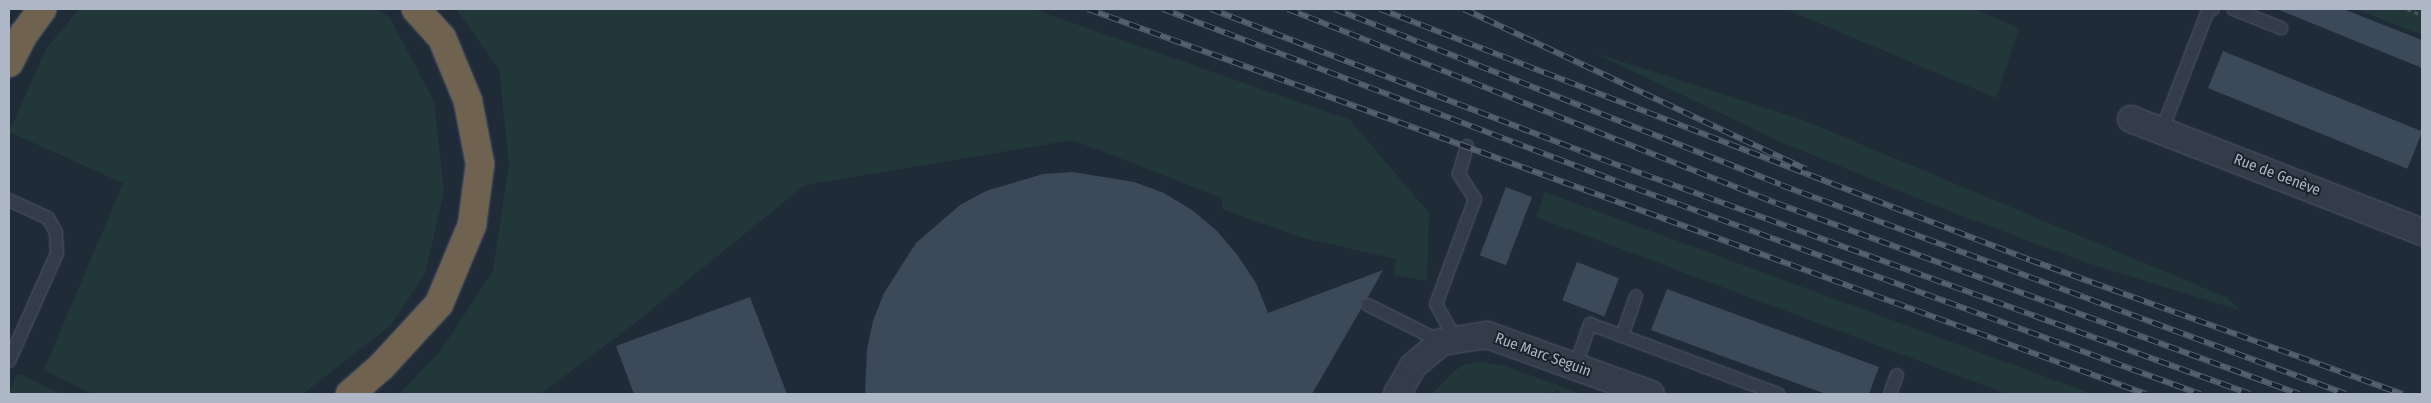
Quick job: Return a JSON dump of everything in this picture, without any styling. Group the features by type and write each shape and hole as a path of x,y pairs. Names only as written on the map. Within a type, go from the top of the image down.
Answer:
{"highway":[{"path":"9,63 24,34 42,9"},
{"path":"350,394 381,367 440,304 472,225 480,164 468,101 442,38 416,9"}],"street":[{"name":"Rue de Genève","path":"2131,119 2422,232"},
{"name":"Rue Marc Seguin","path":"1449,341 1488,335 1651,394"},
{"path":"1397,394 1413,366 1449,341"}],"lane":[{"path":"2162,130 2208,11 2213,9"},
{"path":"2233,9 2281,28"},
{"path":"1449,341 1436,304 1475,199 1459,174 1467,146"},
{"path":"9,200 48,218 56,232 57,252 9,361"},
{"path":"1622,336 1636,296"},
{"path":"1368,305 1449,341"},
{"path":"1575,366 1590,324 1778,394"},
{"path":"1890,394 1897,375"}],"path":[{"path":"2407,9 2422,15"}],"green space":[{"path":"79,9 378,9 390,18 434,101 444,192 425,274 391,325 303,394 93,394 44,370 123,183 9,132 46,49"},
{"path":"456,9 1033,9 1350,120 1429,213 1427,281 1394,275 1396,259 1303,238 1222,209 1222,198 1073,140 805,185 630,327 541,394 399,394 439,353 493,271 509,163 499,69"},
{"path":"1785,9 1974,9 2019,28 1996,98"},
{"path":"2355,9 2422,9 2422,35"},
{"path":"1592,52 1803,120 2228,298 2239,310 2087,263 1952,212 1783,143"},
{"path":"1545,192 2092,394 2007,394 1536,217"},
{"path":"1480,362 1502,365 1581,394 1559,394 1559,389 1549,394 1432,394 1454,371 1466,364"},
{"path":"20,374 62,394 9,394 16,375"}],"building":[{"path":"2277,9 2343,9 2422,40 2422,68"},
{"path":"2223,51 2422,131 2407,169 2208,88"},
{"path":"1073,172 1134,182 1164,193 1192,210 1217,231 1238,256 1256,283 1268,313 1383,270 1368,297 1361,301 1361,309 1312,394 865,394 867,349 873,321 884,293 916,243 960,205 986,191 1043,174"},
{"path":"1506,187 1532,197 1506,265 1480,255"},
{"path":"1577,262 1619,278 1604,316 1562,300"},
{"path":"1667,289 1879,367 1869,394 1826,394 1651,330"},
{"path":"750,297 787,394 634,394 616,346"}],"railway":[{"path":"1088,9 2146,394"},
{"path":"1163,9 1615,181 2200,394"},
{"path":"1211,9 1621,166 2250,394"},
{"path":"1288,9 1776,203 2299,394"},
{"path":"1335,9 1781,185 2346,394"},
{"path":"1380,9 2030,260 2403,394"},
{"path":"1464,9 1806,169"}]}
